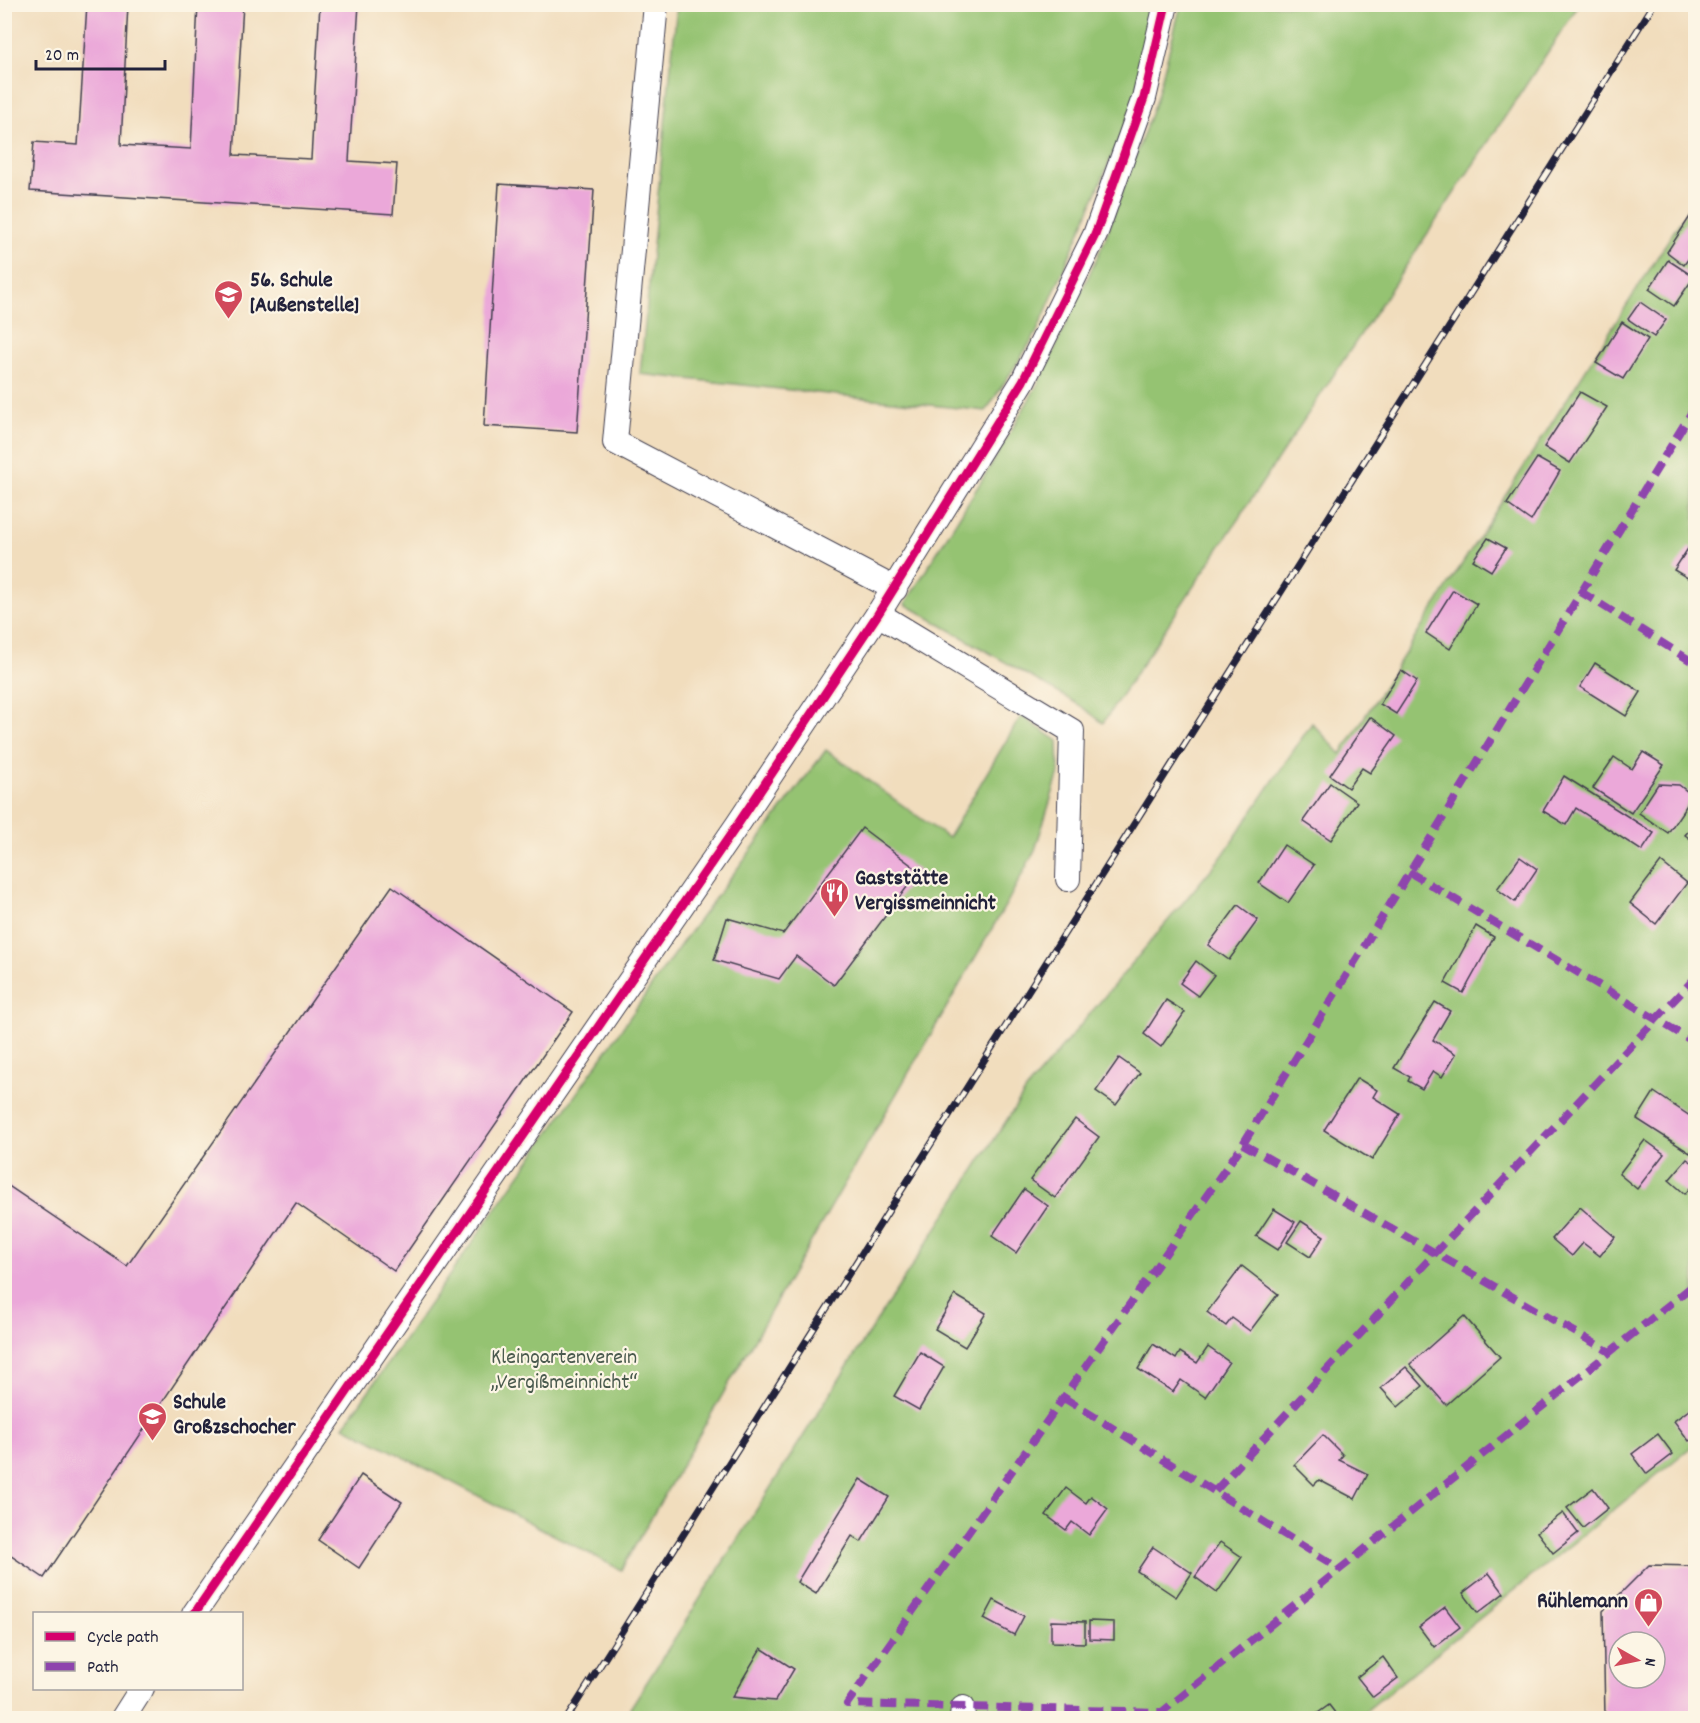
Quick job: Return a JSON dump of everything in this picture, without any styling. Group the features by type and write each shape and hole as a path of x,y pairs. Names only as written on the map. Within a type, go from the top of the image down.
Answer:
{"lane":[{"path":"656,4 615,442 895,589"},
{"path":"195,1612 725,843 895,589 1023,381 1095,235 1144,98 1166,4"},
{"path":"878,614 1072,731 1068,879"},
{"path":"123,1719 141,1690"}],"green space":[{"path":"677,5 1155,5 1134,102 1093,201 1036,334 986,411 640,374"},
{"path":"1181,5 1579,5 1103,723 1081,706 905,604 995,459 1043,375 1104,242 1156,100"},
{"path":"1695,198 1695,1444 1357,1718 624,1718 1027,1089 1223,855 1312,723 1341,754"},
{"name":"Kleingartenverein „Vergißmeinnicht“","path":"1021,716 1058,741 1059,773 1035,850 1008,901 621,1570 344,1426 681,944 826,750 948,838"}],"building":[{"path":"87,4 128,4 121,145 191,149 198,4 243,4 234,155 311,159 320,4 359,4 349,161 397,164 393,214 30,191 34,142 78,145"},
{"path":"360,4 426,4 426,10 360,6"},
{"path":"499,184 594,190 577,432 484,426"},
{"path":"1693,212 1696,214 1696,248 1684,265 1667,252"},
{"path":"1668,260 1694,277 1674,306 1649,289"},
{"path":"1640,302 1666,320 1654,337 1628,319"},
{"path":"1622,322 1648,339 1623,379 1596,363"},
{"path":"1580,392 1607,407 1570,463 1544,447"},
{"path":"1537,458 1560,471 1531,521 1507,504"},
{"path":"1488,538 1506,548 1491,571 1473,560"},
{"path":"1689,547 1696,551 1696,583 1674,570"},
{"path":"1453,590 1477,604 1450,649 1426,633"},
{"path":"1595,663 1641,692 1626,716 1580,687"},
{"path":"1401,670 1417,681 1396,714 1380,704"},
{"path":"1370,717 1396,736 1370,773 1362,768 1348,788 1330,775"},
{"path":"1643,752 1664,765 1631,813 1593,788 1614,757 1632,769"},
{"path":"1564,776 1654,833 1642,851 1576,808 1566,825 1543,811"},
{"path":"1330,783 1357,802 1331,840 1303,821"},
{"path":"1658,784 1679,785 1693,796 1668,833 1639,813"},
{"path":"1696,823 1696,843 1685,835"},
{"path":"862,828 919,871 834,985 796,956 779,979 714,960 727,918 783,934"},
{"path":"1284,845 1314,865 1288,903 1259,883"},
{"path":"1520,857 1537,869 1515,902 1497,889"},
{"path":"1661,862 1687,883 1656,924 1630,903"},
{"path":"392,886 573,1012 394,1271 296,1203 44,1578 4,1551 4,1183 127,1266"},
{"path":"1238,905 1258,920 1229,960 1208,945"},
{"path":"1476,926 1494,937 1463,993 1445,983"},
{"path":"1196,961 1214,975 1198,996 1180,983"},
{"path":"1166,1000 1185,1012 1161,1047 1144,1034"},
{"path":"1435,1002 1450,1011 1433,1040 1456,1054 1442,1077 1433,1071 1422,1089 1408,1081 1410,1077 1394,1068"},
{"path":"1119,1058 1140,1073 1116,1105 1096,1091"},
{"path":"1357,1078 1377,1090 1373,1097 1400,1114 1372,1160 1324,1130"},
{"path":"1654,1092 1690,1116 1696,1108 1696,1144 1690,1153 1637,1119"},
{"path":"1075,1119 1099,1137 1055,1198 1030,1180"},
{"path":"1645,1140 1664,1154 1637,1189 1619,1174"},
{"path":"1687,1159 1696,1165 1696,1181 1685,1194 1669,1180"},
{"path":"1024,1189 1048,1206 1016,1253 992,1236"},
{"path":"1580,1207 1615,1237 1600,1256 1583,1243 1572,1256 1552,1239"},
{"path":"1274,1209 1295,1222 1278,1250 1256,1236"},
{"path":"1301,1221 1324,1236 1310,1257 1287,1242"},
{"path":"1242,1266 1278,1294 1250,1331 1232,1318 1226,1326 1207,1312"},
{"path":"955,1295 986,1313 965,1347 935,1329"},
{"path":"1464,1316 1500,1357 1446,1405 1410,1364"},
{"path":"1153,1344 1176,1359 1180,1352 1197,1363 1208,1347 1229,1362 1205,1397 1181,1380 1173,1392 1138,1369"},
{"path":"920,1352 944,1367 919,1410 894,1396"},
{"path":"1406,1367 1423,1386 1398,1407 1381,1388"},
{"path":"1696,1405 1696,1436 1689,1441 1674,1421"},
{"path":"1658,1434 1673,1454 1647,1474 1632,1454"},
{"path":"1323,1435 1343,1455 1339,1460 1368,1474 1355,1499 1319,1480 1314,1485 1294,1465"},
{"path":"361,1475 402,1502 359,1568 318,1540"},
{"path":"860,1479 889,1497 861,1542 852,1536 816,1594 797,1582"},
{"path":"1066,1488 1086,1503 1091,1496 1108,1509 1089,1535 1072,1522 1066,1530 1046,1515"},
{"path":"1593,1488 1608,1508 1583,1528 1567,1508"},
{"path":"1563,1513 1578,1533 1553,1553 1537,1532"},
{"path":"1220,1542 1242,1557 1217,1593 1195,1577"},
{"path":"1153,1547 1192,1573 1176,1597 1137,1571"},
{"name":"Rühlemann","path":"1649,1565 1696,1566 1696,1718 1605,1718 1603,1611"},
{"path":"1489,1573 1504,1593 1478,1613 1463,1593"},
{"path":"994,1600 1024,1616 1014,1635 984,1619"},
{"path":"1445,1607 1460,1627 1434,1647 1419,1627"},
{"path":"1051,1621 1085,1622 1085,1643 1051,1642"},
{"path":"1089,1621 1114,1622 1114,1640 1089,1639"},
{"path":"761,1648 794,1669 775,1701 732,1697"},
{"path":"1383,1657 1398,1678 1373,1697 1357,1677"},
{"path":"1329,1705 1339,1718 1311,1718"}],"railway":[{"path":"567,1718 1654,4"}],"marked path":[{"path":"1696,405 1243,1144 847,1704 1162,1712 1696,1283"},
{"path":"1581,592 1696,664"},
{"path":"1409,872 1696,1043"},
{"path":"1215,1491 1435,1253 1696,977"},
{"path":"1243,1144 1610,1352"},
{"path":"1064,1398 1340,1569"}],"cycle path":[{"path":"195,1612 738,824 878,614 1023,381 1095,235 1144,98 1166,4"}],"place":[{"name":"56. Schule [Außenstelle]","path":"229,320"},
{"name":"Gaststätte Vergissmeinnicht","path":"834,918"},
{"name":"Schule Großzschocher","path":"152,1442"},
{"name":"Rühlemann","path":"1649,1628"}]}
